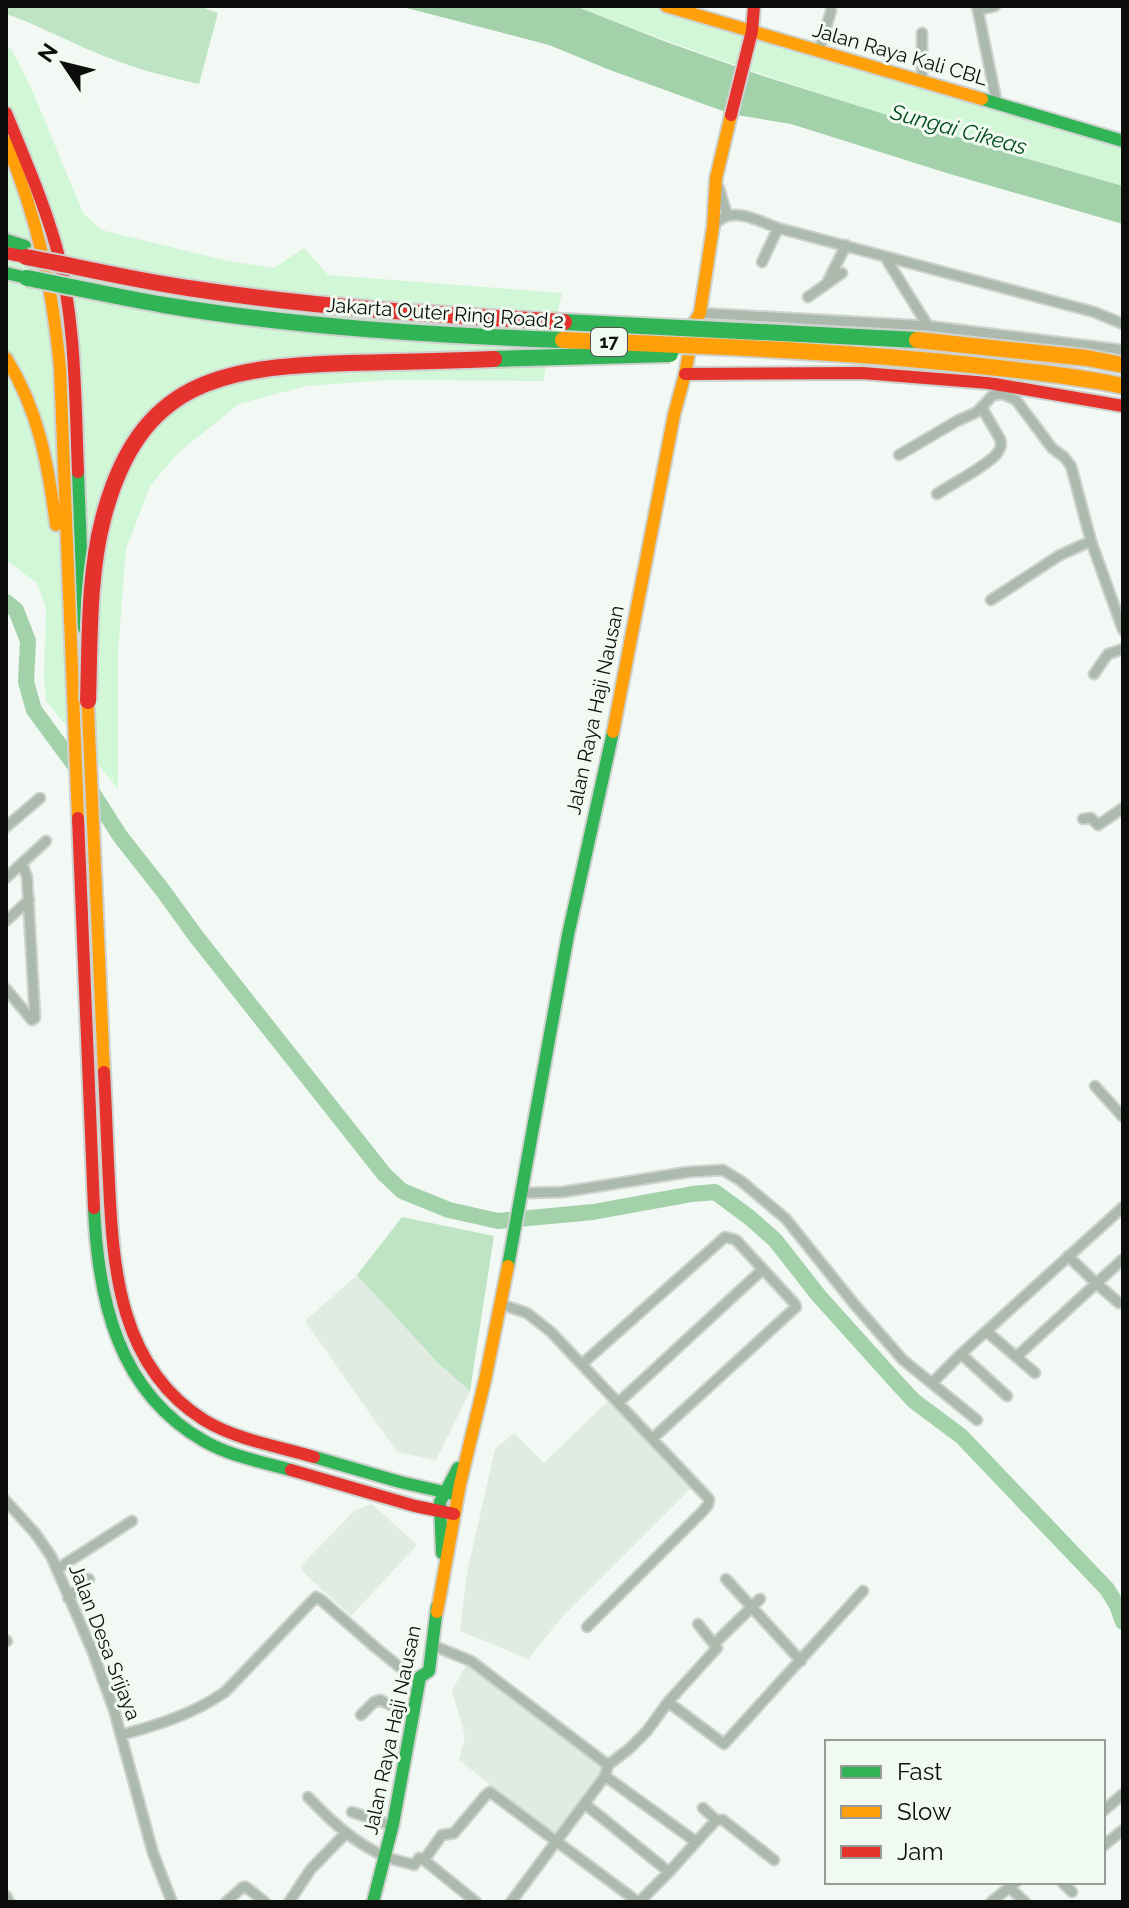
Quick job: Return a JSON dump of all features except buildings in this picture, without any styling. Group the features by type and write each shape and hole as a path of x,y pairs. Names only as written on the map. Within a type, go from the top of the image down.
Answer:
{"main road":[{"name":"Jalan Raya Haji Nausan","path":"373,1902 393,1824 420,1677 429,1671 434,1647 447,1512 485,1380 568,935 617,714 674,415 685,374 690,331 700,313 713,227 716,178 751,37 754,6"},
{"name":"Jalan Raya Kali CBL","path":"671,7 751,37 819,51 1123,141"},
{"path":"6,113 51,232 70,324 74,368 88,701 95,1228 99,1267 114,1332 139,1383 158,1405 191,1434 221,1449 415,1506 447,1512"},
{"path":"6,142 42,245 55,317 60,368 69,621 94,1034 115,1269 130,1328 155,1375 178,1400 205,1421 230,1432 451,1494"},
{"path":"6,240 106,266 262,299"},
{"name":"Jakarta Outer Ring Road 2","path":"6,253 137,280 262,299 455,316 915,340 1087,358 1123,365"},
{"name":"Jakarta Outer Ring Road 2","path":"6,273 164,305 305,324 466,336 759,348 905,358 1086,378 1123,386"},
{"path":"88,701 95,568 107,498 129,448 144,429 160,412 203,384 247,371 292,365 637,356 759,348"},
{"path":"6,358 27,394 44,444 69,621"},
{"path":"685,374 862,373 1123,406"}],"street":[{"path":"995,6 977,8 997,104"},
{"path":"819,51 831,11"},
{"path":"922,33 922,81"},
{"path":"716,178 727,215"},
{"path":"713,227 727,215 750,217 778,228 1094,312 1123,324"},
{"path":"762,262 778,228"},
{"path":"827,283 846,245"},
{"path":"885,257 928,326"},
{"path":"808,297 842,273"},
{"path":"700,313 928,326 1123,350"},
{"path":"899,455 982,408 991,389 1016,400 1052,448 1071,466 1091,541 1123,630"},
{"path":"937,494 994,457 1000,449 1000,439 982,408"},
{"path":"991,600 1060,555 1091,541"},
{"path":"1094,674 1110,653 1123,649"},
{"path":"6,827 40,798"},
{"path":"1083,819 1091,818 1098,825 1123,808"},
{"path":"6,878 46,841"},
{"path":"6,989 31,1019 35,1019 27,874 22,864"},
{"path":"6,921 29,900"},
{"path":"1095,1086 1123,1117"},
{"path":"521,1196 688,1172 723,1170 786,1219 895,1350 977,1420"},
{"path":"932,1383 1123,1207"},
{"path":"582,1364 721,1239 730,1237 736,1240 796,1307 652,1439"},
{"path":"1068,1256 1119,1303 1123,1303"},
{"path":"1016,1357 1123,1259"},
{"path":"618,1403 762,1270"},
{"path":"500,1304 519,1309 537,1319 709,1499 708,1505 587,1627"},
{"path":"986,1331 1035,1373"},
{"path":"961,1354 1007,1396"},
{"name":"Jalan Desa Srijaya","path":"8,1508 44,1545 92,1650 114,1710 153,1853 172,1902"},
{"path":"57,1569 132,1521"},
{"path":"68,1598 89,1579"},
{"path":"726,1579 801,1661"},
{"path":"668,1702 724,1744 863,1591"},
{"path":"121,1735 156,1726 211,1702 225,1692 315,1598 419,1683"},
{"path":"714,1644 760,1599"},
{"path":"511,1902 605,1776 608,1765 647,1731 668,1702 717,1648 698,1624"},
{"path":"434,1647 471,1661 608,1765"},
{"path":"361,1715 380,1700 413,1716"},
{"path":"605,1776 695,1841"},
{"path":"424,1860 442,1835 454,1833 490,1792 641,1901 716,1820"},
{"path":"1105,1809 1123,1794"},
{"path":"308,1797 346,1833 385,1856 414,1865 419,1858 424,1860 476,1902"},
{"path":"585,1804 669,1872"},
{"path":"703,1808 774,1860"},
{"path":"352,1812 393,1824"},
{"path":"1105,1844 1123,1830"},
{"path":"289,1902 311,1869 346,1833"},
{"path":"1064,1884 1072,1892"},
{"path":"991,1902 1013,1885 1025,1902"},
{"path":"226,1902 243,1887 265,1902"},
{"path":"6,1896 9,1902"}],"shaded area":[{"path":"6,6 198,6 218,13 199,84 105,56 6,14"},
{"path":"399,6 575,6 760,75 1123,186 1123,224 791,124 731,114 549,45"},
{"path":"575,6 660,6 1123,141 1123,186 847,102"},
{"path":"6,44 33,92 83,213 101,230 228,261 274,268 304,248 328,275 562,293 543,381 389,380 306,386 239,404 179,452 150,486 126,549 118,652 118,789 46,701 46,608 37,583 6,560"},
{"path":"402,1217 494,1236 470,1391 439,1364 357,1275"},
{"path":"357,1275 439,1364 470,1391 436,1460 397,1452 305,1321"},
{"path":"608,1401 693,1486 562,1617 528,1659 460,1631 467,1573 495,1449 514,1433 544,1463"},
{"path":"372,1504 417,1545 351,1616 300,1567 355,1510"},
{"path":"467,1664 605,1766 556,1836 459,1760 465,1736 452,1690"}],"waterway":[{"path":"6,602 16,610 28,641 26,682 34,710 76,767 120,836 195,935 384,1174 402,1191 449,1210 498,1221 593,1212 715,1192 775,1240 819,1296 914,1401 961,1436 1107,1589 1123,1622"}],"traffic: fast":[{"path":"982,99 1123,141"},
{"path":"6,240 25,246"},
{"path":"6,273 27,278"},
{"path":"27,278 164,305 263,319 413,333 563,340"},
{"path":"564,322 917,340"},
{"path":"494,359 670,354"},
{"path":"78,472 84,628"},
{"path":"508,1266 568,935 613,732"},
{"path":"94,1208 96,1242 108,1309 118,1341 132,1370 151,1397 175,1421 204,1441 235,1455 291,1470"},
{"path":"314,1457 457,1495"},
{"path":"442,1553 440,1502 458,1468"},
{"path":"373,1902 393,1824 420,1677 429,1671 437,1607"}],"traffic: slow":[{"path":"666,6 982,99"},
{"path":"613,732 674,415 685,374 690,331 700,313 713,227 716,178 731,115"},
{"path":"6,142 42,253 60,368 78,818"},
{"path":"563,340 870,356 1048,374 1123,386"},
{"path":"917,340 1087,358 1123,365"},
{"path":"6,358 27,398 40,438 56,525"},
{"path":"87,687 104,1072"},
{"path":"437,1612 460,1484 508,1266"}],"traffic: jam":[{"path":"731,115 752,31 754,6"},
{"path":"6,113 45,212 63,274 73,358 78,472"},
{"path":"6,253 26,257"},
{"path":"26,257 235,295 422,313 564,322"},
{"path":"88,701 92,586 103,519 119,473 139,437 163,410 191,390 224,377 261,370 302,365 494,359"},
{"path":"685,374 862,373 989,383 1123,406"},
{"path":"78,818 94,1208"},
{"path":"104,1072 114,1249 126,1314 138,1345 154,1373 176,1398 204,1420 244,1438 314,1457"},
{"path":"291,1470 415,1506 454,1514"}],"water label":[{"name":"Sungai Cikeas","path":"959,129"}]}
